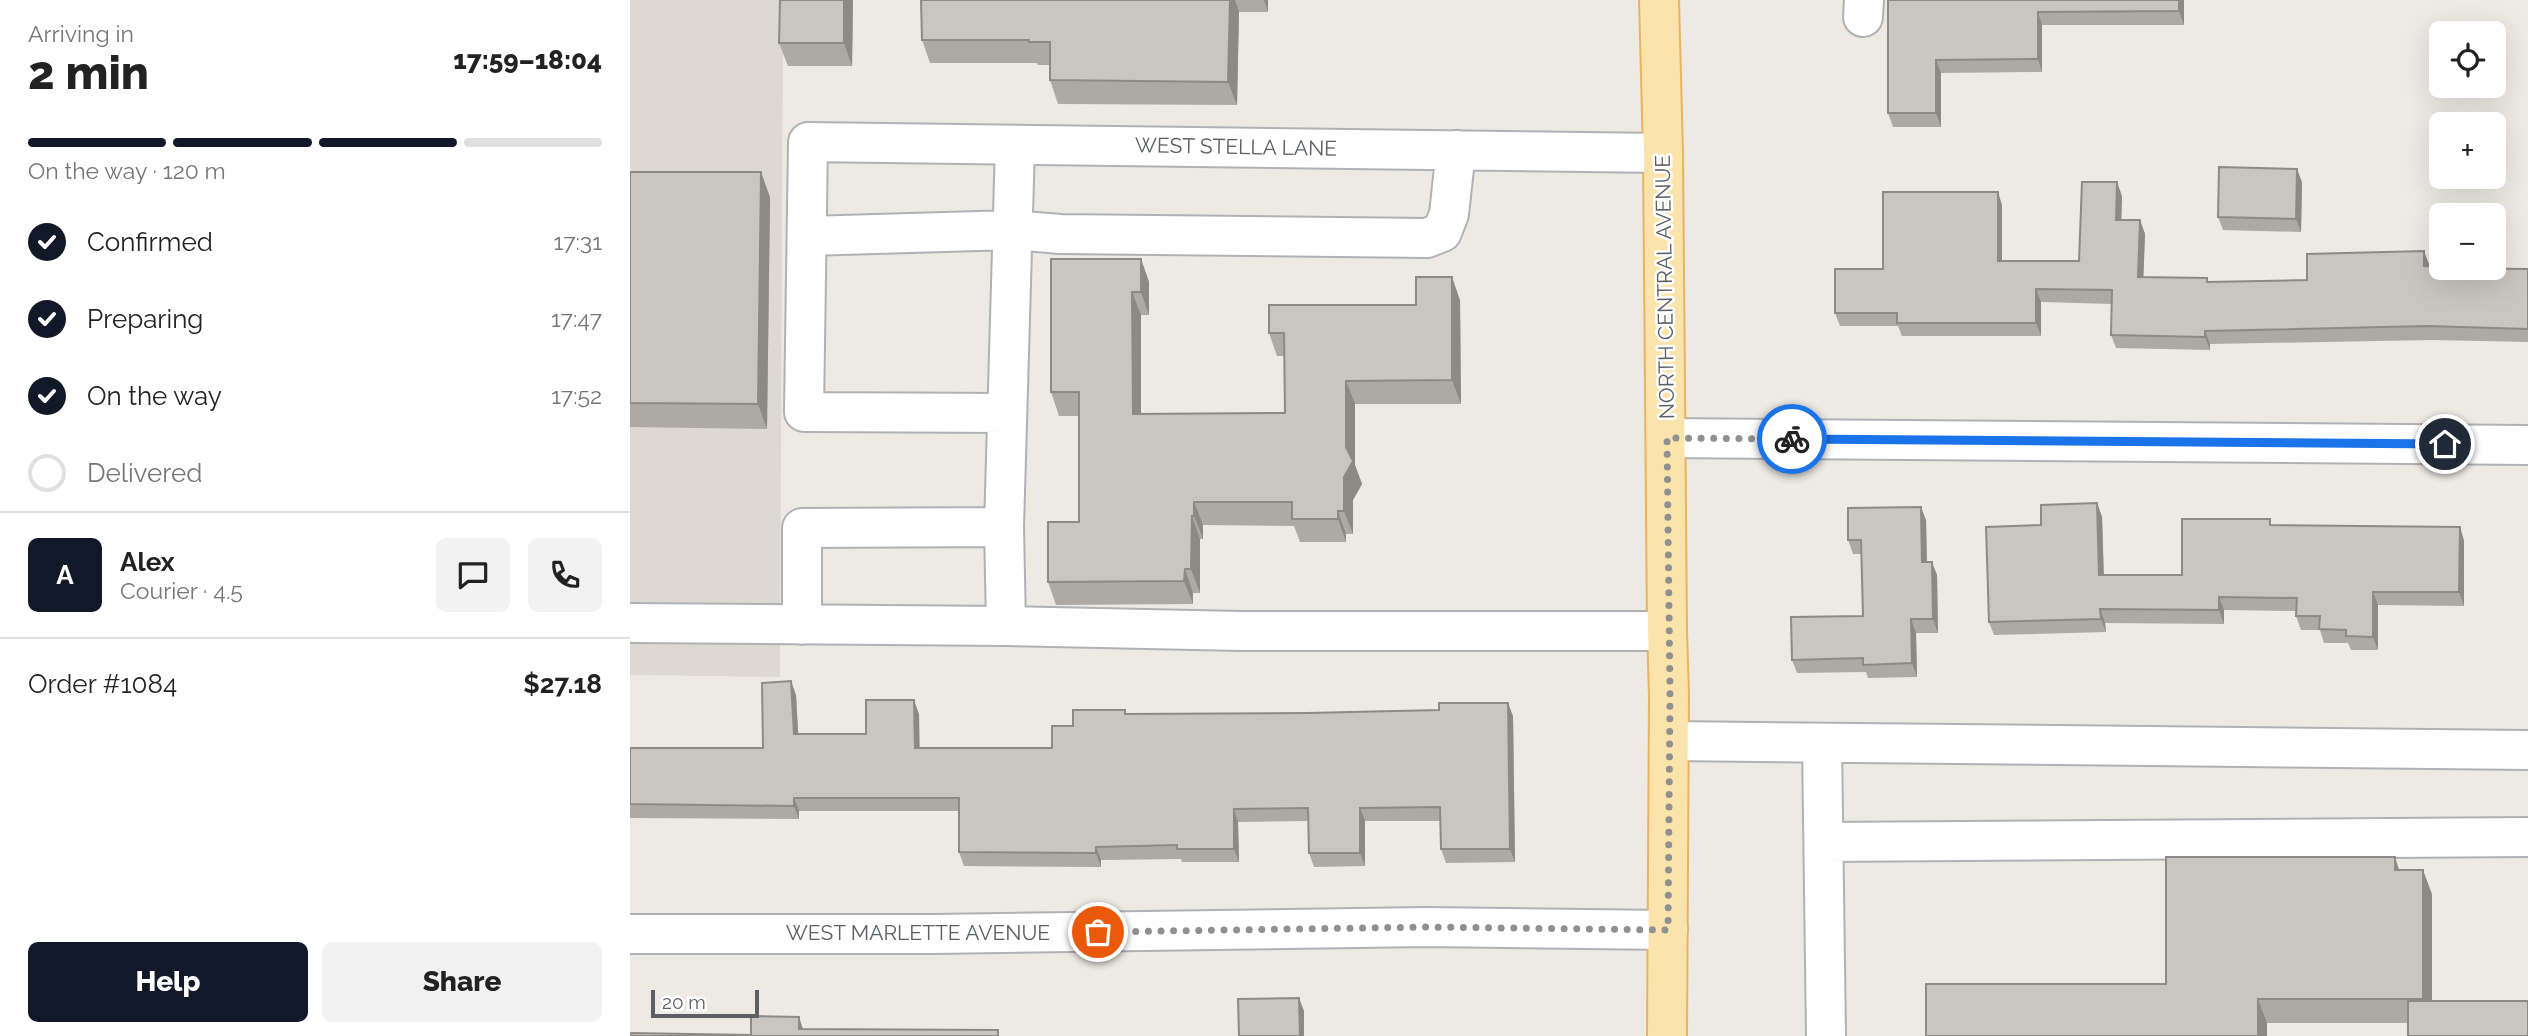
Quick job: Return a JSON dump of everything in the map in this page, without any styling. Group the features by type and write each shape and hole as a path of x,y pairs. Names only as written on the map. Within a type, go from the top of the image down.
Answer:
{"main road":[{"name":"NORTH CENTRAL AVENUE","path":"1659,0 1667,438 1667,1036"}],"street":[{"name":"WEST STELLA LANE","path":"807,236 808,142 1663,153"},
{"path":"1006,626 1004,527 1015,145"},
{"path":"1007,413 804,412 807,236 1013,230 1060,234 1427,238 1442,232 1449,214 1456,150"},
{"path":"1667,438 2528,444"},
{"path":"802,625 802,528 1004,527"},
{"path":"630,623 1241,631 1667,631"},
{"path":"1669,741 2528,750"},
{"path":"1822,743 1826,1036"},
{"path":"1824,842 2528,837"},
{"name":"WEST MARLETTE AVENUE","path":"630,934 933,934 1426,927 1668,930"}],"shaded area":[{"path":"630,0 783,0 780,677 630,675"}],"building":[{"path":"780,0 844,0 844,43 779,43"},
{"path":"921,0 1230,0 1228,82 1050,80 1050,42 922,40"},
{"path":"1888,0 2179,0 2179,11 2038,12 2038,59 1936,60 1936,113 1888,113"},
{"path":"2219,167 2297,169 2296,219 2218,217"},
{"path":"630,172 761,172 758,404 630,403"},
{"path":"2082,182 2117,182 2116,220 2140,220 2138,277 2207,278 2207,282 2307,280 2307,254 2424,251 2424,266 2429,266 2429,280 2506,280 2506,269 2528,269 2528,329 2427,326 2205,331 2205,337 2111,335 2112,290 2036,289 2036,323 1897,323 1897,313 1835,313 1835,269 1883,269 1883,192 1998,192 1998,261 2079,261"},
{"path":"1051,259 1141,259 1141,292 1132,292 1133,414 1285,413 1284,333 1269,333 1269,305 1416,305 1416,277 1452,277 1452,380 1346,381 1346,447 1353,461 1344,477 1344,511 1338,511 1338,519 1292,519 1292,502 1194,502 1191,569 1185,569 1184,581 1048,582 1048,522 1079,522 1079,392 1051,392"},
{"path":"2097,503 2099,575 2182,575 2182,519 2270,519 2270,525 2460,527 2459,592 2373,592 2373,637 2346,636 2346,630 2319,629 2320,616 2296,616 2297,598 2219,597 2219,610 2100,609 2101,619 1989,622 1986,527 2041,525 2041,505"},
{"path":"1921,507 1922,562 1932,562 1933,619 1911,619 1912,663 1863,665 1863,658 1792,660 1791,617 1863,616 1861,540 1848,540 1848,508"},
{"path":"791,681 794,734 866,734 866,700 914,700 915,748 1052,748 1052,726 1073,726 1073,710 1125,710 1125,714 1307,713 1439,710 1439,703 1508,703 1510,849 1441,849 1440,807 1360,808 1360,853 1309,853 1308,808 1234,809 1234,849 1177,849 1177,845 1096,847 1096,853 959,852 959,798 794,798 794,806 630,804 630,748 763,748 762,683"},
{"path":"2166,857 2395,857 2395,870 2423,870 2423,999 2258,999 2258,1036 1926,1036 1926,984 2166,984"},
{"path":"1299,998 1300,1036 1239,1036 1238,999"},
{"path":"2408,1001 2528,1001 2528,1036 2408,1036"},
{"path":"751,1016 799,1017 799,1029 998,1030 998,1036 630,1036 630,1033 751,1035"}],"way so far":[{"path":"1098,932 1426,927 1668,930 1670,695 1667,631 1667,438 1792,439"}],"route":[{"path":"1792,439 2445,444"}]}
